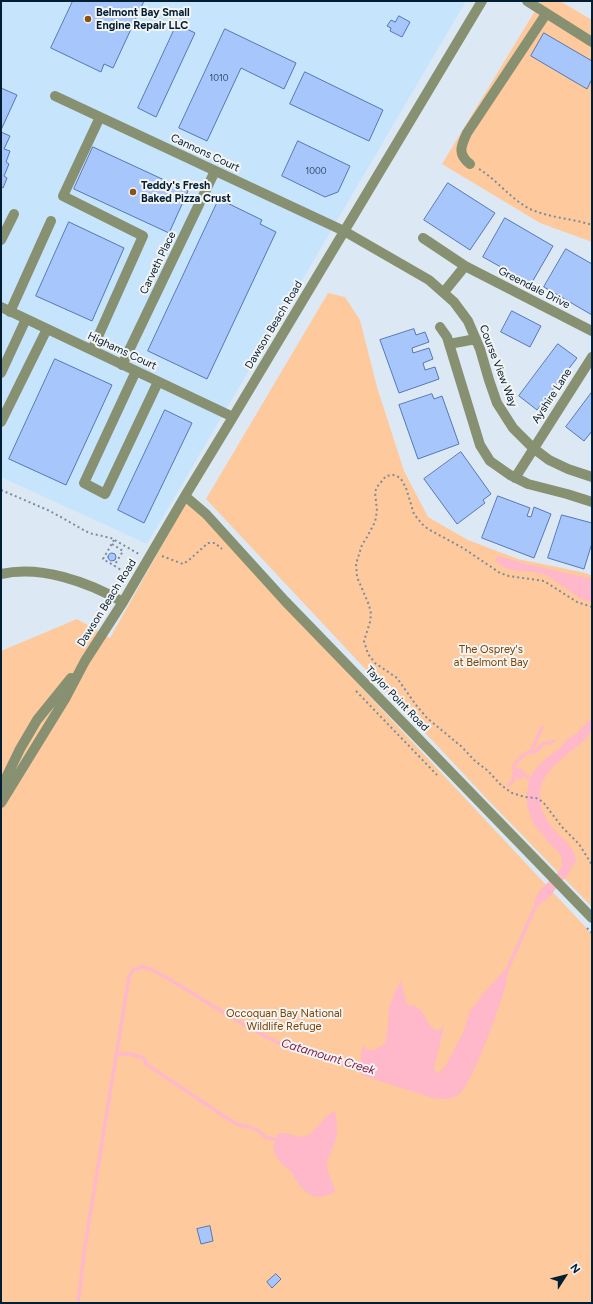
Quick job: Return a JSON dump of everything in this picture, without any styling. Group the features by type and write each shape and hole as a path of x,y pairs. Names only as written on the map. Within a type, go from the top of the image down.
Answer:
{"street":[{"name":"Dawson Beach Road","path":"1,803 65,699 86,661 123,602 482,1"},
{"path":"526,1 592,42"},
{"path":"470,164 461,154 461,148 467,133 546,14"},
{"name":"Cannons Court","path":"55,96 344,232"},
{"path":"92,350 143,236 63,196 100,117"},
{"name":"Carveth Place","path":"122,364 215,171"},
{"path":"1,240 14,214"},
{"path":"5,309 51,221"},
{"name":"Course View Way","path":"344,232 429,280 444,292 461,312 476,339 499,408 513,428 533,448 549,460 592,476"},
{"name":"Greendale Drive","path":"424,238 464,266 592,332"},
{"path":"444,292 464,266"},
{"name":"Highams Court","path":"5,309 233,417"},
{"path":"1,373 26,319"},
{"path":"440,327 447,337 480,445 490,461 515,478 528,484 592,502"},
{"path":"1,422 47,329"},
{"path":"449,344 476,339"},
{"name":"Ayshire Lane","path":"515,478 592,357"},
{"path":"136,371 84,483 105,494 158,382"},
{"name":"Taylor Point Road","path":"185,496 206,514 285,601 592,918"},
{"path":"1,574 33,572 72,580 104,591 123,602"},
{"name":"Dawson Beach Road","path":"1,788 20,749 37,720 86,661"}],"path":[{"path":"470,164 485,173 516,200 528,207 541,212 592,225"},
{"path":"592,607 577,602 544,581 509,576 500,573 463,548 428,529 414,514 406,488 401,479 397,476 386,476 376,487 375,492 377,505 375,522 362,545 356,564 357,577 369,605 371,614 364,641 367,651 375,663 397,678 427,718 462,747 501,785 509,791 536,798 543,802 562,827 579,844 592,865"},
{"path":"1,490 50,511 89,533 114,540 140,554"},
{"path":"114,540 103,559 116,568"},
{"path":"161,556 183,564 210,542 218,545 225,552"},
{"path":"112,544 123,551 114,566"},
{"path":"353,688 439,776"}],"shaded area":[{"path":"1,1 466,1 147,544 1,477"},
{"path":"498,556 592,579 592,602 583,600 546,575 506,568 495,560"},
{"path":"592,718 592,728 589,735 563,757 543,780 540,802 544,814 559,835 572,849 576,860 566,878 561,881 546,900 534,909 538,894 542,888 557,874 562,863 562,859 559,853 536,827 531,817 528,809 527,798 530,780 536,768 541,763 577,733"},
{"path":"510,964 505,988 484,1046 470,1078 463,1090 457,1096 448,1099 433,1098 361,1075 361,1055 363,1045 367,1050 375,1050 385,1043 389,1008 401,980 407,1005 420,1009 430,1026 437,1031 444,1026 434,1069 438,1074 446,1065 463,1033 470,1011"},
{"path":"335,1111 337,1137 327,1165 335,1192 326,1196 318,1197 310,1195 306,1192 295,1179 292,1172 279,1161 274,1152 274,1143 276,1137 282,1133 301,1137 310,1134 327,1116"}],"green space":[{"path":"541,1 560,1 592,20 592,242 540,223 442,164"},
{"name":"The Osprey's at Belmont Bay","path":"328,293 345,297 360,320 377,387 404,471 428,517 468,540 518,559 586,573 592,576 592,907 488,800 206,499"},
{"name":"Occoquan Bay National Wildlife Refuge","path":"187,501 592,934 592,1303 1,1303 1,651 77,619 110,638"}],"building":[{"path":"73,1 144,1 113,68 104,64 101,72 51,48"},
{"path":"399,16 410,22 402,37 390,31 391,28 387,26 391,20 395,22"},
{"path":"177,24 195,33 156,117 138,108"},
{"path":"225,29 296,63 284,89 241,68 207,141 179,128"},
{"path":"544,33 592,61 592,79 587,89 531,56"},
{"path":"305,72 383,110 369,141 290,104"},
{"path":"1,88 17,95 1,130"},
{"path":"1,132 10,136 4,149 10,151 6,162 9,164 4,176 7,178 3,188 1,187"},
{"path":"298,141 350,166 338,192 325,197 282,176"},
{"path":"93,147 188,191 169,233 74,189"},
{"path":"448,183 495,213 470,250 424,220"},
{"path":"219,199 262,220 260,224 276,232 207,379 148,351"},
{"path":"505,218 553,246 531,284 483,257"},
{"path":"69,222 124,248 92,321 36,296"},
{"path":"566,249 592,264 592,315 544,287"},
{"path":"512,311 541,326 530,347 501,332"},
{"path":"414,329 416,335 425,332 429,342 412,348 413,353 429,348 433,359 423,363 425,370 435,367 439,379 399,393 380,340"},
{"path":"558,344 577,358 537,410 519,396"},
{"path":"55,359 112,385 66,485 9,459"},
{"path":"592,392 592,431 584,441 566,427"},
{"path":"432,394 434,399 442,396 459,444 418,459 399,405"},
{"path":"165,410 192,423 144,523 118,510"},
{"path":"461,452 491,494 483,500 485,503 457,524 424,479"},
{"path":"498,496 530,508 527,516 531,517 534,507 551,514 534,558 482,538"},
{"path":"562,515 592,523 592,543 584,569 548,558"},
{"path":"112,553 115,554 115,560 112,561 109,560 108,557 109,554"},
{"path":"210,1226 213,1241 201,1244 197,1229"},
{"path":"276,1274 281,1279 272,1288 267,1282"}],"waterway":[{"path":"533,780 523,774 520,770 518,771 514,768 514,765 522,756 532,750 542,727"},
{"path":"530,752 535,752 544,743 553,741"},
{"path":"508,785 513,781 514,773 518,771"},
{"path":"514,773 520,778 523,774"},
{"name":"Catamount Creek","path":"508,968 536,905"},
{"name":"Catamount Creek","path":"78,1303 85,1246 129,977 133,970 142,967 151,969 246,1026 279,1043 310,1055 364,1070"},
{"path":"118,1054 130,1054 144,1058 146,1064 228,1119 239,1125 259,1131 266,1138 275,1139"}],"place":[{"name":"Belmont Bay Small Engine Repair LLC","path":"88,19"},
{"name":"Teddy's Fresh Baked Pizza Crust","path":"133,192"}]}
